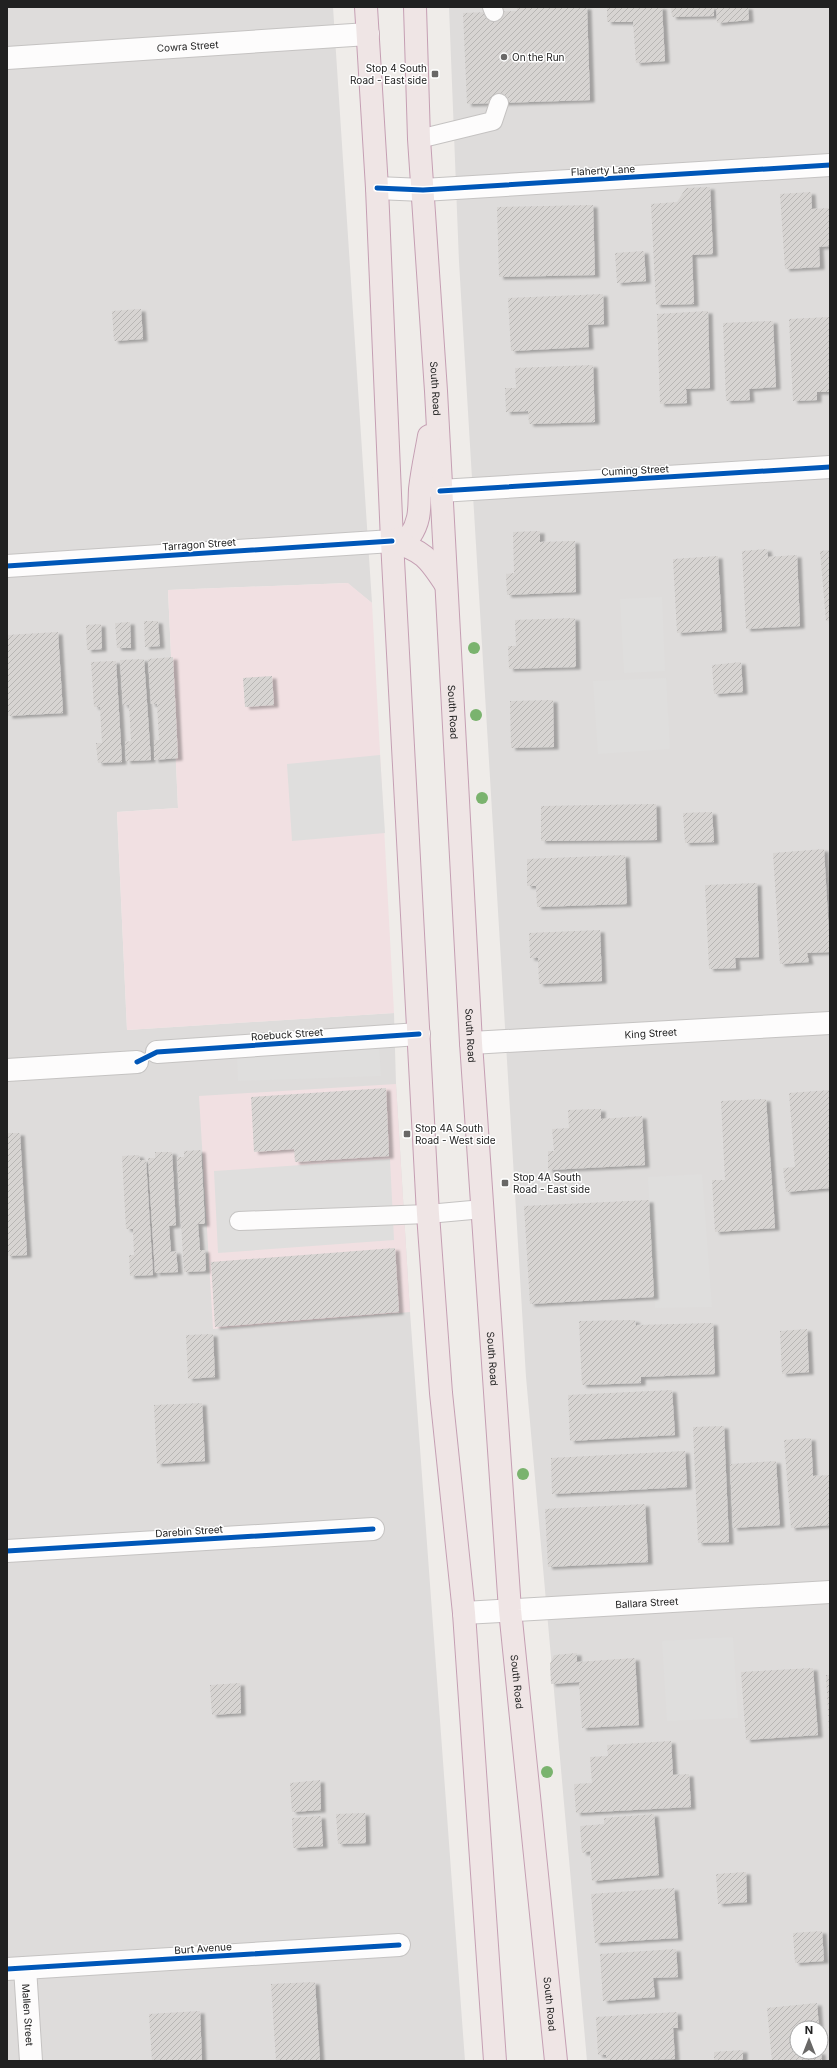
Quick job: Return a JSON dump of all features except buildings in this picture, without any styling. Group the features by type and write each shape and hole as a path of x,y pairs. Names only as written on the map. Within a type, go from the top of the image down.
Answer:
{"highway":[{"path":"366,7 377,188 392,541 428,1214 441,1393 464,1613 495,2061"},
{"name":"South Road","path":"415,7 419,139 436,391 440,491 471,1043 510,1610 556,2061"},
{"path":"392,541 410,536 418,523 420,513 420,489 436,391"},
{"path":"392,541 415,549 425,556 446,586"}],"street":[{"name":"Cowra Street","path":"7,58 368,34"},
{"name":"Flaherty Lane","path":"377,188 423,190 830,165"},
{"name":"Cuming Street","path":"440,491 830,467"},
{"name":"Tarragon Street","path":"7,566 392,541"},
{"name":"King Street","path":"471,1043 830,1023"},
{"name":"Roebuck Street","path":"157,1052 418,1034"},
{"path":"7,1070 137,1062"},
{"name":"Darebin Street","path":"7,1551 373,1529"},
{"name":"Ballara Street","path":"464,1613 830,1592"},
{"name":"Burt Avenue","path":"16,1969 399,1945"},
{"name":"Mallen Street","path":"16,1969 31,2061"}],"lane":[{"path":"419,139 492,121 499,103"},
{"path":"239,1221 428,1214 483,1209"}],"shaded area":[{"path":"7,7 333,7 372,603 347,583 168,590 178,808 117,812 127,1030 394,1013 396,1084 410,1312 465,2061 7,2061"},
{"path":"449,7 830,7 830,2061 587,2061 526,1377 459,262"},
{"path":"348,583 372,603 394,1013 127,1030 117,812 178,808 168,590"},
{"path":"662,597 665,671 624,673 620,599"},
{"path":"666,678 670,749 598,754 593,681"},
{"path":"380,755 385,833 292,841 287,764"},
{"path":"379,1046 381,1076 238,1081 237,1056"},
{"path":"396,1084 410,1312 213,1329 199,1096"},
{"path":"390,1159 394,1240 218,1253 214,1171"},
{"path":"702,1174 712,1307 655,1308 648,1177"},
{"path":"733,1637 738,1718 667,1721 662,1641"}],"cycle path":[{"path":"377,188 423,190 830,165"},
{"path":"440,491 830,467"},
{"path":"7,566 392,541"},
{"path":"137,1062 157,1052 419,1034"},
{"path":"7,1551 373,1529"},
{"path":"7,1969 399,1945"}],"place":[{"name":"On the Run","path":"504,57"},
{"name":"Stop 4 South Road - East side","path":"435,74"},
{"name":"Stop 4A South Road - West side","path":"407,1134"},
{"name":"Stop 4A South Road - East side","path":"505,1183"}]}
